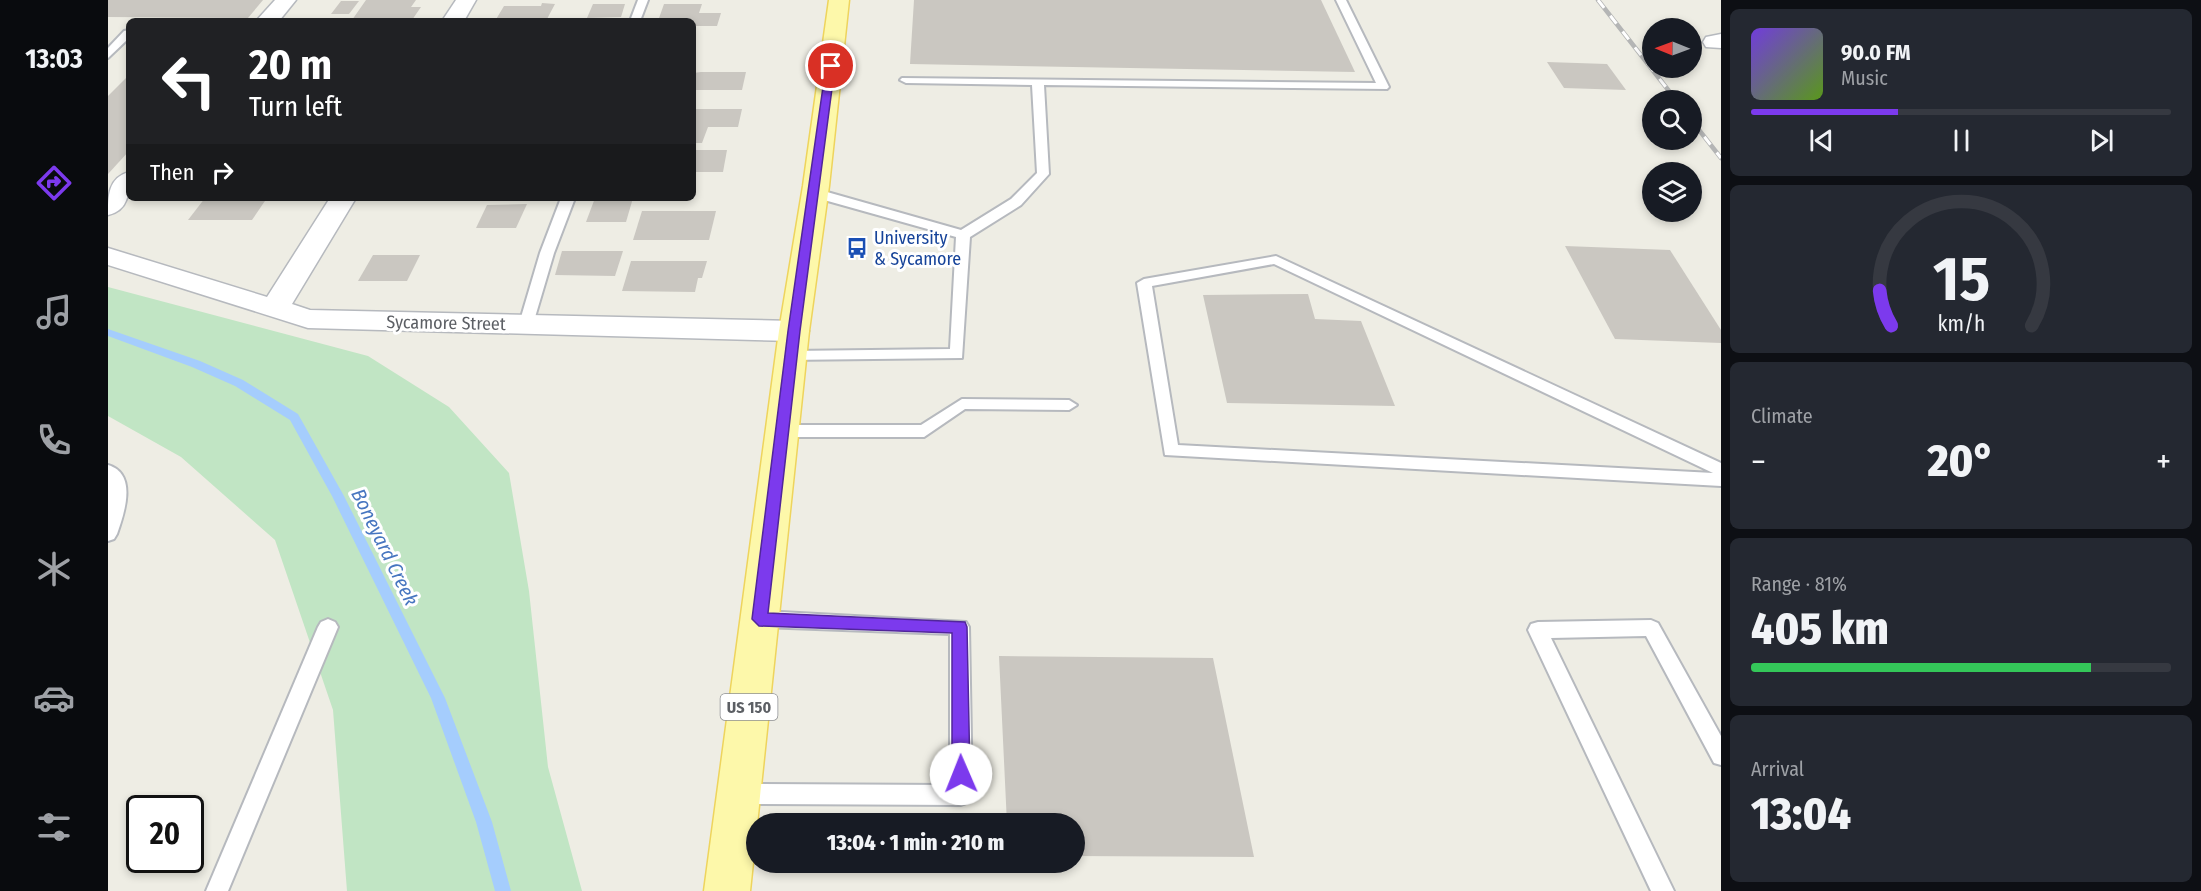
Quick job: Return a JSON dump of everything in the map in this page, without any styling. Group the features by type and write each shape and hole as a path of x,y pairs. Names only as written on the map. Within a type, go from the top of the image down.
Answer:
{"main road":[{"name":"US 150","path":"727,891 782,431 839,0"}],"street":[{"path":"270,18 286,0"},
{"path":"455,18 466,0"},
{"path":"108,207 126,184"},
{"path":"273,309 341,201"},
{"name":"Sycamore Street","path":"108,256 309,319 351,322 526,324 719,332 793,344"}],"lane":[{"path":"636,18 643,0"},
{"path":"906,80 1383,87 1341,0"},
{"path":"108,33 126,33"},
{"path":"108,55 126,35"},
{"path":"815,192 963,235 1016,202 1043,174 1038,82"},
{"path":"526,324 547,253 567,201"},
{"path":"793,344 957,354 963,235"},
{"path":"1721,470 1276,260 1144,283 1171,451 1721,480"},
{"path":"782,431 924,431 962,404 1069,405"},
{"path":"108,471 115,477 119,501 108,534"},
{"path":"739,794 961,795 959,627 759,619"},
{"path":"217,891 328,627"},
{"path":"1663,891 1538,630 1651,628 1721,756"}],"green space":[{"path":"108,287 368,356 449,407 509,473 529,591 548,767 582,891 347,891 333,710 275,540 181,457 108,416"}],"building":[{"path":"108,0 263,0 248,18 108,17"},
{"path":"366,0 416,0 411,7 421,7 413,18 353,18"},
{"path":"914,0 1321,0 1355,72 910,64"},
{"path":"341,1 359,1 349,14 331,14"},
{"path":"542,3 555,4 548,18 497,18 504,6 541,6"},
{"path":"593,4 625,4 621,17 587,18"},
{"path":"664,4 702,4 699,13 721,13 717,26 696,26 696,18 659,18"},
{"path":"1547,62 1607,64 1626,90 1564,88"},
{"path":"746,72 742,90 696,90 696,73"},
{"path":"126,78 126,154 108,174 108,96"},
{"path":"696,109 742,109 738,127 708,127 702,143 696,143"},
{"path":"696,150 727,150 723,172 696,172"},
{"path":"203,201 265,201 252,220 188,220"},
{"path":"594,201 632,201 626,222 586,222"},
{"path":"527,204 516,228 476,228 487,205"},
{"path":"642,211 716,211 709,240 633,240"},
{"path":"1565,246 1670,250 1721,330 1721,343 1615,339"},
{"path":"562,251 623,251 615,276 555,275"},
{"path":"373,255 420,255 407,281 358,281"},
{"path":"631,261 707,261 702,278 698,278 695,292 622,291"},
{"path":"1308,294 1315,319 1361,321 1395,406 1227,403 1203,295"},
{"path":"999,656 1213,658 1254,857 1085,856 1085,813 1006,813"}],"waterway":[{"name":"Boneyard Creek","path":"108,332 196,364 239,383 294,417 338,496 438,698 484,822 503,891"}],"railway":[{"path":"1598,0 1668,90"},
{"path":"1702,134 1721,158"}],"place":[{"name":"University & Sycamore","path":"857,248"}],"route":[{"path":"831,66 794,331 759,619 959,627 961,774"}]}
